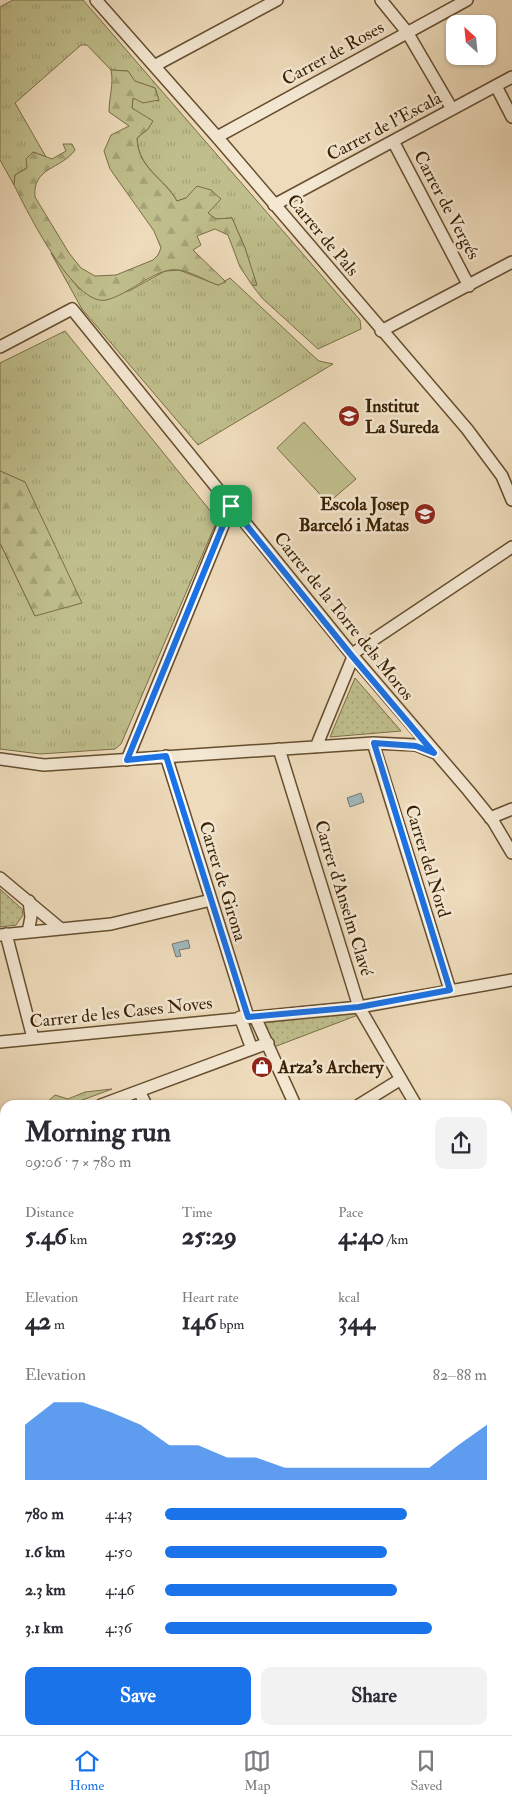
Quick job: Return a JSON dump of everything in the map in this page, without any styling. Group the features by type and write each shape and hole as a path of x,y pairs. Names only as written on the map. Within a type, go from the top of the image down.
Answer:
{"street":[{"name":"Carrer de Pals","path":"96,0 217,137 381,331 507,474 512,500"},
{"path":"154,66 277,0"},
{"path":"382,0 408,32 452,108"},
{"name":"Carrer de Roses","path":"217,137 467,0"},
{"name":"Carrer de l'Escala","path":"274,205 452,108 512,78"},
{"path":"496,86 512,117"},
{"name":"Carrer de Vergés","path":"393,141 469,286"},
{"path":"381,331 512,262"},
{"name":"Carrer de la Torre dels Moros","path":"0,347 72,309 352,656 490,818 512,853"},
{"path":"127,760 231,506"},
{"path":"316,747 352,656 363,645 512,547"},
{"path":"0,759 44,765 374,743 416,746 434,753"},
{"name":"Carrer del Nord","path":"374,743 450,990"},
{"name":"Carrer d'Anselm Clavé","path":"279,749 359,1007 413,1100"},
{"name":"Carrer de Girona","path":"166,756 248,1017 268,1042 271,1056 293,1100"},
{"path":"490,818 512,810"},
{"path":"0,878 61,929"},
{"path":"33,1038 3,934 110,924 211,900"},
{"path":"28,932 31,917 29,901"},
{"name":"Carrer de les Cases Noves","path":"0,1042 359,1007 512,980"},
{"path":"248,1017 252,1049"},
{"path":"115,1100 268,1042"},
{"path":"367,1100 401,1079"},
{"path":"139,1091 144,1100"}],"green space":[{"path":"13,0 83,0 360,320 361,329 318,349 262,298 252,285 256,285 245,248 232,218 216,219 186,198 177,201 142,158 137,138 148,129 143,116 132,108 133,97 159,101 155,88 134,81 128,71 111,70 87,45 81,45 15,103 46,157 33,152 27,168 15,175 14,185 0,160 0,7"},
{"path":"111,70 128,71 135,81 155,88 159,100 143,103 133,98 132,108 153,121 148,129 137,138 138,149 142,158 177,201 186,198 197,186 211,190 221,199 208,213 216,219 232,218 245,248 257,285 252,285 240,267 228,235 215,229 197,236 201,245 193,250 226,282 218,285 189,273 170,270 152,276 115,297 106,300 93,298 66,273 53,254 14,185 15,175 27,168 26,159 33,152 52,159 66,151 63,144 72,144 75,150 63,161 43,174 35,187 35,197 69,253 81,268 95,276 116,275 153,260 161,248 154,231 110,169 104,151 111,135 129,126 109,112"},
{"path":"51,253 79,289 129,291 165,271 179,270 218,285 230,278 319,361 333,364 198,445 82,309"},
{"path":"65,331 216,518 216,523 121,744 115,749 40,754 0,749 0,543 35,616 25,482 0,471 0,363"},
{"path":"304,422 356,479 328,503 277,448"},
{"path":"0,471 25,482 82,603 35,616 0,543"},
{"path":"355,678 401,731 330,737"},
{"path":"0,889 22,909 23,915 16,925 0,927"},
{"path":"356,1013 358,1015 274,1047 259,1018"},
{"path":"112,1089 82,1100 49,1100 55,1095 68,1099 85,1092"}],"water":[{"path":"361,793 364,802 350,807 347,798"},
{"path":"188,940 190,948 179,950 181,956 176,957 172,944"}],"place":[{"name":"Institut La Sureda","path":"349,416"},
{"name":"Escola Josep Barceló i Matas","path":"425,514"},
{"name":"Arza's Archery","path":"262,1067"}],"route":[{"path":"231,506 352,656 434,753 416,746 374,743 450,990 359,1007 248,1017 166,756 127,760 231,506"}]}
